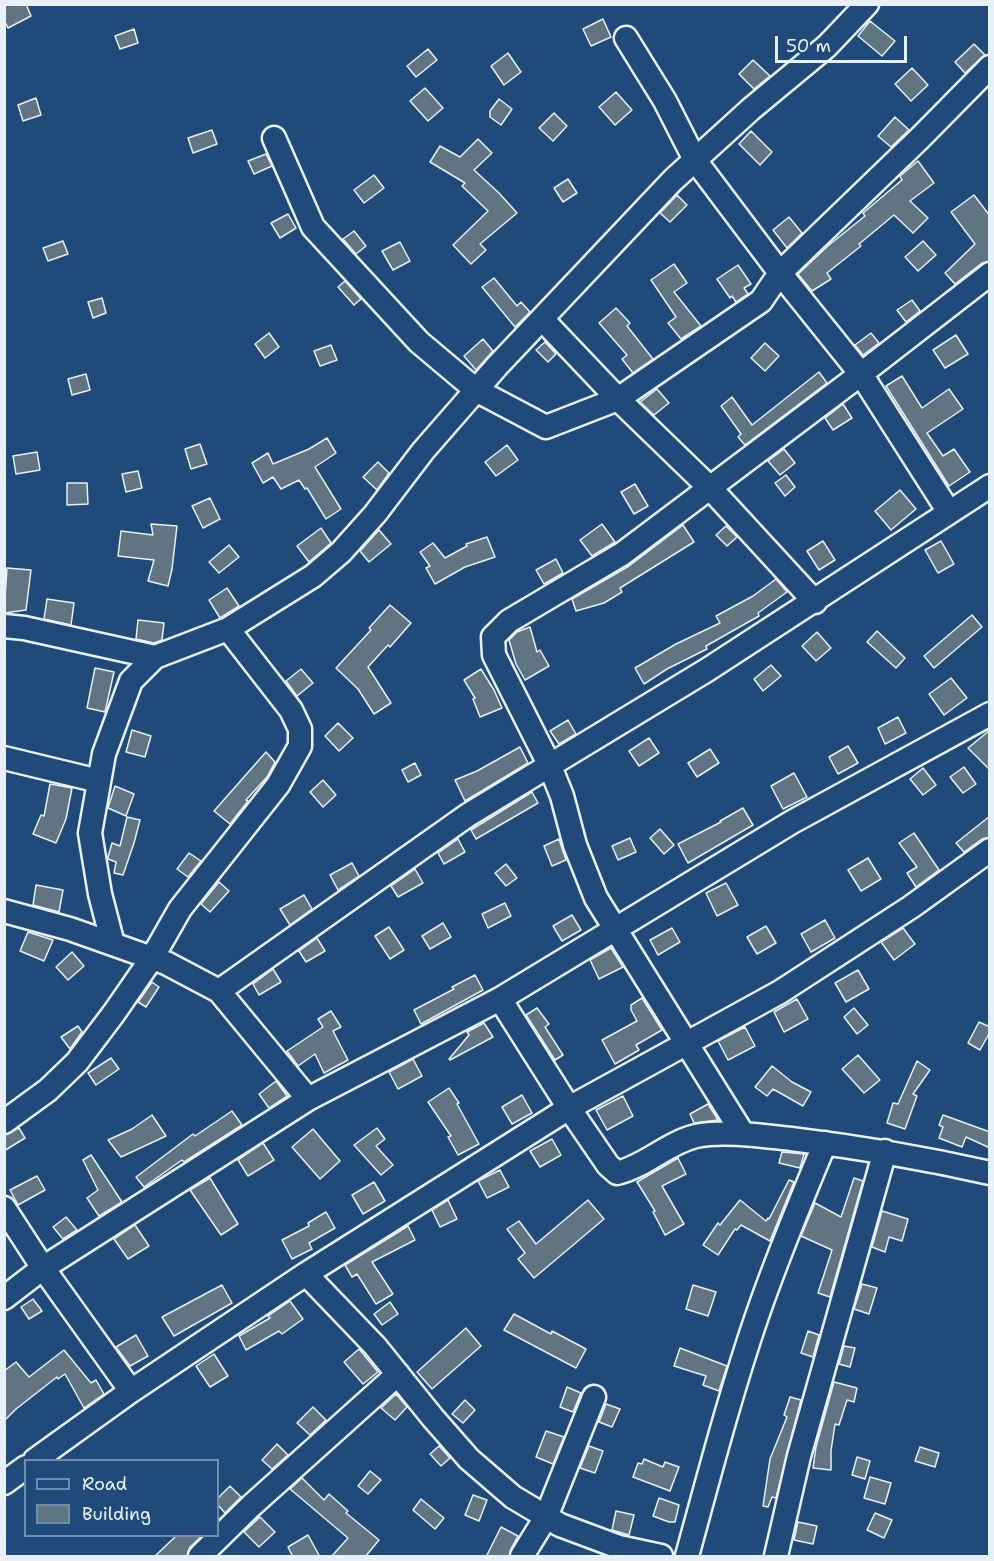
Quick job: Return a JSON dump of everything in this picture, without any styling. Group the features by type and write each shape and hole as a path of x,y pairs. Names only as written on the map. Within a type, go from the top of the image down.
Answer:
{"street":[{"path":"113,944 100,894 90,833 104,754 131,681 155,657 228,629 313,576 340,552 375,514 423,451 476,390 673,180 751,109 827,46 867,4"},
{"path":"626,38 665,100 695,160 780,273 861,374 950,512"},
{"path":"274,138 313,227 419,342 476,390 546,427 618,399 761,301 780,273 990,67"},
{"path":"743,1134 596,898 575,845 562,796 549,764 494,655 493,637 509,621 622,554 711,489 990,274"},
{"path":"542,319 618,399 711,489 814,602"},
{"path":"219,991 468,815 707,670 990,486"},
{"path":"4,627 24,628 155,657"},
{"path":"4,1122 48,1090 77,1062 152,958 180,909 278,785 300,746 300,729 291,710 228,629"},
{"path":"4,1298 43,1268 308,1100 500,999 792,822 989,715"},
{"path":"4,758 99,782"},
{"path":"38,1459 131,1391 306,1274 569,1108 780,992 911,907 990,850"},
{"path":"4,911 70,929 166,963 219,991 308,1100"},
{"path":"500,999 569,1108 608,1165 618,1173 630,1170 668,1148 696,1136 743,1134 885,1151 990,1173"},
{"path":"687,1557 724,1419 757,1316 787,1234 825,1143"},
{"path":"776,1557 799,1456 885,1151"},
{"path":"4,1208 43,1268 131,1391"},
{"path":"306,1274 375,1346 470,1459 513,1497 560,1526 620,1547 661,1557"},
{"path":"200,1557 251,1506 398,1374"},
{"path":"522,1557 546,1517 594,1396"},
{"path":"4,1483 24,1468"}],"building":[{"path":"4,4 26,4 31,16 8,28 4,20"},
{"path":"603,19 611,37 591,46 583,29"},
{"path":"870,21 895,41 882,56 858,36"},
{"path":"134,29 138,43 120,49 115,36"},
{"path":"974,44 985,55 965,73 955,62"},
{"path":"428,49 437,60 416,77 407,66"},
{"path":"508,53 521,72 504,85 491,66"},
{"path":"753,60 770,76 754,89 739,74"},
{"path":"912,68 928,85 911,101 895,84"},
{"path":"425,88 443,108 428,121 410,101"},
{"path":"616,92 632,110 615,125 599,107"},
{"path":"36,98 41,115 23,121 18,105"},
{"path":"499,99 512,109 501,125 490,117 490,111"},
{"path":"554,113 567,126 553,141 539,128"},
{"path":"895,117 909,130 891,147 878,136"},
{"path":"212,130 217,144 193,153 188,138"},
{"path":"751,131 772,152 760,165 739,144"},
{"path":"478,139 492,153 474,170 517,213 480,244 486,250 471,264 453,245 488,211 462,186 465,183 430,162 440,146 460,157"},
{"path":"266,154 272,166 254,174 248,161"},
{"path":"918,161 934,183 910,201 928,218 913,233 894,215 859,244 861,246 827,273 831,279 812,291 798,274 865,216 863,213 902,180 900,176"},
{"path":"374,175 384,188 364,203 354,190"},
{"path":"568,179 577,193 563,202 554,188"},
{"path":"677,195 687,205 670,222 660,213"},
{"path":"974,195 990,216 990,261 982,263 955,284 945,273 975,244 951,212"},
{"path":"288,214 296,228 280,238 271,223"},
{"path":"789,217 802,233 787,248 773,230"},
{"path":"354,231 366,246 356,254 343,239"},
{"path":"63,241 68,254 48,261 43,248"},
{"path":"923,241 936,255 918,271 905,257"},
{"path":"400,242 410,261 393,270 382,251"},
{"path":"674,264 687,283 674,292 701,326 681,339 668,323 676,317 651,280"},
{"path":"738,265 751,284 744,288 748,294 736,302 732,296 730,298 717,279"},
{"path":"494,278 517,306 521,302 530,312 515,327 482,287"},
{"path":"345,281 361,299 354,305 338,287"},
{"path":"102,298 106,313 93,318 88,302"},
{"path":"912,300 920,311 906,322 897,310"},
{"path":"616,308 630,323 627,326 653,359 633,373 622,359 627,355 599,323"},
{"path":"269,333 279,347 265,358 255,344"},
{"path":"871,333 879,343 863,355 855,345"},
{"path":"956,335 968,354 945,368 933,350"},
{"path":"483,339 493,351 476,370 464,356"},
{"path":"545,342 556,354 548,362 536,350"},
{"path":"765,343 779,356 765,371 751,358"},
{"path":"331,345 337,360 320,366 314,351"},
{"path":"819,372 827,383 745,445 738,437 741,434 721,406 732,397 752,425"},
{"path":"86,374 90,390 72,395 68,379"},
{"path":"902,376 922,408 949,389 963,409 927,433 943,456 954,449 970,472 949,486 886,386"},
{"path":"657,389 669,403 654,415 640,402"},
{"path":"843,404 852,418 833,430 825,418"},
{"path":"327,438 336,453 315,467 341,509 326,519 307,488 305,489 299,480 281,489 273,477 263,483 252,463 268,453 273,464 309,449"},
{"path":"200,444 207,464 191,469 185,449"},
{"path":"507,445 518,460 496,476 485,462"},
{"path":"784,449 795,463 780,475 768,461"},
{"path":"37,452 40,470 16,474 13,456"},
{"path":"378,462 389,473 377,490 363,477"},
{"path":"138,471 142,488 126,492 122,474"},
{"path":"786,475 795,487 785,496 775,483"},
{"path":"67,483 87,483 88,504 67,505"},
{"path":"635,484 648,506 634,514 621,492"},
{"path":"900,490 916,509 891,530 875,511"},
{"path":"210,498 220,519 203,528 192,506"},
{"path":"151,524 177,526 168,586 148,581 154,560 118,556 121,531 153,535"},
{"path":"602,524 615,542 592,556 580,540"},
{"path":"683,525 694,542 620,588 622,592 604,603 576,611 572,599 629,566"},
{"path":"726,526 737,537 727,546 716,535"},
{"path":"321,528 331,543 309,562 297,546"},
{"path":"379,530 391,544 369,562 360,551"},
{"path":"487,537 495,557 465,567 435,584 426,568 430,566 420,552 433,543 445,558 467,546 466,544"},
{"path":"823,541 835,560 819,570 807,551"},
{"path":"941,541 954,564 938,573 925,550"},
{"path":"229,545 239,557 219,573 209,562"},
{"path":"556,559 563,573 544,584 536,570"},
{"path":"7,568 31,570 26,610 4,613"},
{"path":"776,579 787,592 758,613 759,616 706,646 707,649 667,669 644,684 635,668 676,644 720,623 716,616 753,596"},
{"path":"227,588 239,606 220,618 209,600"},
{"path":"47,599 74,603 71,625 44,619"},
{"path":"390,605 411,623 368,667 391,703 374,714 358,689 336,668 371,630 369,628"},
{"path":"972,615 982,627 934,668 924,656"},
{"path":"138,620 164,623 162,640 154,643 136,639"},
{"path":"530,627 537,652 540,650 549,666 525,680 516,664 509,640 517,632"},
{"path":"877,631 905,658 896,668 867,642"},
{"path":"817,632 831,648 816,661 802,646"},
{"path":"771,665 781,676 763,691 754,679"},
{"path":"95,668 114,672 105,712 87,708"},
{"path":"301,669 313,683 297,696 286,681"},
{"path":"481,669 502,708 480,717 473,699 475,698 464,680"},
{"path":"951,678 967,698 944,715 929,694"},
{"path":"898,717 906,733 885,744 878,728"},
{"path":"568,720 576,734 559,744 550,731"},
{"path":"338,723 353,738 339,751 325,736"},
{"path":"132,730 151,736 145,757 126,752"},
{"path":"990,730 990,770 968,748"},
{"path":"649,738 659,753 639,766 629,751"},
{"path":"848,746 858,763 838,774 829,757"},
{"path":"520,747 528,763 465,801 455,780 477,771"},
{"path":"710,749 719,763 697,777 688,763"},
{"path":"266,752 275,762 267,777 246,800 248,801 230,824 214,811"},
{"path":"415,763 421,775 408,782 402,770"},
{"path":"964,767 976,784 963,793 950,777"},
{"path":"923,768 936,785 923,795 910,779"},
{"path":"794,773 807,797 783,809 771,786"},
{"path":"323,780 336,795 323,807 310,792"},
{"path":"50,784 72,788 66,819 56,843 33,834 41,815 44,816"},
{"path":"115,786 134,794 126,816 108,808"},
{"path":"532,792 538,803 476,839 471,830"},
{"path":"743,808 753,825 688,863 678,844"},
{"path":"990,816 990,837 982,839 964,852 956,843"},
{"path":"127,817 140,820 123,875 114,873 116,862 108,857 112,843 120,846"},
{"path":"660,829 674,845 664,854 650,838"},
{"path":"914,833 939,870 916,887 907,873 917,867 899,843"},
{"path":"630,838 636,852 618,860 612,846"},
{"path":"458,839 465,852 444,864 438,853"},
{"path":"559,839 566,860 552,866 544,846"},
{"path":"189,853 201,861 188,877 177,869"},
{"path":"868,858 881,879 861,891 848,870"},
{"path":"352,863 359,876 338,890 330,875"},
{"path":"506,864 517,878 506,886 495,873"},
{"path":"415,869 423,883 398,897 391,886"},
{"path":"219,882 229,891 210,912 201,904"},
{"path":"726,883 738,905 717,916 706,893"},
{"path":"36,885 63,890 59,912 33,905"},
{"path":"304,895 312,909 290,925 280,909"},
{"path":"505,903 511,916 488,928 482,914"},
{"path":"572,915 581,930 562,941 553,926"},
{"path":"825,920 835,938 811,952 801,934"},
{"path":"443,923 451,937 430,949 422,936"},
{"path":"766,926 776,943 757,954 747,937"},
{"path":"389,927 404,950 390,959 375,936"},
{"path":"672,928 680,942 658,955 650,940"},
{"path":"903,928 915,944 894,960 881,942"},
{"path":"28,932 53,940 44,961 20,951"},
{"path":"317,938 325,951 306,962 299,951"},
{"path":"611,948 623,967 599,979 590,960"},
{"path":"72,952 84,966 68,980 56,967"},
{"path":"273,969 281,982 259,995 253,984"},
{"path":"858,970 869,989 846,1002 835,983"},
{"path":"475,975 483,990 421,1024 414,1010"},
{"path":"152,982 159,987 146,1007 138,1002"},
{"path":"642,998 662,1030 636,1045 639,1050 615,1064 602,1040 637,1021 631,1005"},
{"path":"797,999 808,1019 784,1032 774,1012"},
{"path":"537,1008 549,1024 545,1027 563,1055 555,1060 526,1015"},
{"path":"854,1008 868,1025 857,1034 844,1017"},
{"path":"331,1011 341,1027 333,1031 348,1060 324,1073 315,1054 298,1066 287,1051 323,1027 318,1019"},
{"path":"979,1022 990,1027 990,1032 980,1050 968,1043"},
{"path":"484,1023 493,1037 450,1060 469,1035 467,1032"},
{"path":"78,1026 82,1032 70,1049 61,1037"},
{"path":"745,1027 755,1046 728,1060 718,1041"},
{"path":"858,1055 880,1080 864,1093 842,1069"},
{"path":"111,1058 119,1069 96,1085 88,1073"},
{"path":"413,1059 422,1076 398,1089 389,1072"},
{"path":"917,1061 930,1070 913,1094 917,1096 905,1129 887,1123 893,1103 898,1104"},
{"path":"772,1066 792,1082 811,1092 803,1106 773,1089 767,1096 755,1087"},
{"path":"276,1081 287,1096 269,1108 259,1094"},
{"path":"449,1088 479,1144 458,1155 448,1137 451,1136 428,1102"},
{"path":"522,1095 532,1113 512,1124 502,1107"},
{"path":"623,1096 633,1116 607,1130 596,1110"},
{"path":"708,1104 718,1120 694,1123 690,1114"},
{"path":"232,1111 242,1125 184,1162 182,1160 144,1187 136,1177 193,1134 195,1136"},
{"path":"152,1115 166,1136 121,1157 108,1140 132,1129"},
{"path":"943,1115 990,1132 990,1148 966,1137 962,1147 939,1138 943,1127 939,1125"},
{"path":"19,1128 25,1138 4,1151 4,1135"},
{"path":"377,1128 385,1139 376,1146 393,1165 381,1175 354,1145"},
{"path":"313,1129 340,1161 320,1179 292,1147"},
{"path":"552,1139 561,1155 540,1167 530,1151"},
{"path":"263,1143 274,1160 248,1176 238,1160"},
{"path":"782,1152 804,1154 800,1168 779,1163"},
{"path":"91,1155 122,1202 99,1216 87,1198 98,1190 83,1160"},
{"path":"678,1158 686,1174 662,1186 684,1224 665,1235 653,1212 655,1211 637,1182"},
{"path":"500,1170 509,1187 487,1198 478,1181"},
{"path":"37,1176 45,1190 18,1205 10,1190"},
{"path":"210,1178 238,1224 221,1235 190,1190"},
{"path":"854,1178 863,1181 830,1297 818,1293 832,1250 801,1236 815,1203 841,1217"},
{"path":"789,1180 794,1182 770,1241 741,1225 737,1230 735,1229 718,1255 703,1245 718,1223 720,1225 740,1200 766,1221 769,1219"},
{"path":"374,1182 385,1201 363,1214 352,1195"},
{"path":"448,1200 457,1219 440,1227 432,1210"},
{"path":"588,1200 604,1219 534,1278 518,1259 525,1253 507,1229 519,1221 536,1244"},
{"path":"882,1211 908,1219 902,1241 889,1237 885,1252 872,1247"},
{"path":"326,1212 335,1228 309,1243 312,1249 292,1259 282,1240 309,1226 308,1223"},
{"path":"66,1217 77,1230 63,1239 53,1227"},
{"path":"135,1225 149,1246 128,1259 114,1239"},
{"path":"408,1226 415,1240 372,1262 393,1294 376,1304 357,1274 352,1277 345,1265"},
{"path":"862,1284 877,1288 869,1314 854,1309"},
{"path":"222,1285 232,1303 174,1336 162,1317"},
{"path":"693,1285 716,1292 708,1316 686,1309"},
{"path":"33,1299 42,1311 29,1319 21,1307"},
{"path":"290,1301 303,1319 282,1334 279,1331 246,1350 239,1336 270,1318 268,1316"},
{"path":"390,1302 398,1314 382,1325 374,1314"},
{"path":"514,1314 551,1334 552,1331 586,1349 576,1368 504,1330"},
{"path":"466,1328 481,1346 432,1389 417,1372"},
{"path":"808,1331 819,1335 813,1357 801,1353"},
{"path":"136,1335 148,1356 130,1366 116,1347"},
{"path":"844,1346 855,1348 850,1367 839,1364"},
{"path":"680,1348 727,1366 719,1391 703,1385 706,1376 674,1366"},
{"path":"359,1349 378,1372 363,1384 344,1362"},
{"path":"64,1350 91,1383 96,1380 104,1394 84,1408 65,1374 58,1379 57,1377 4,1421 4,1371 16,1362 29,1377"},
{"path":"214,1354 228,1376 210,1387 196,1366"},
{"path":"834,1382 857,1388 854,1402 847,1400 839,1425 835,1424 831,1470 813,1468 816,1447"},
{"path":"567,1387 581,1393 573,1412 560,1407"},
{"path":"396,1394 407,1407 395,1420 381,1408"},
{"path":"790,1397 801,1400 776,1498 772,1497 768,1507 763,1506 770,1459 787,1417 784,1415"},
{"path":"465,1400 475,1410 463,1423 452,1414"},
{"path":"606,1404 620,1409 612,1427 599,1422"},
{"path":"313,1407 326,1420 310,1435 297,1423"},
{"path":"546,1431 564,1437 553,1464 536,1457"},
{"path":"277,1444 288,1455 272,1469 262,1460"},
{"path":"439,1446 450,1458 441,1466 430,1454"},
{"path":"589,1446 603,1451 595,1473 580,1468"},
{"path":"920,1447 939,1453 935,1467 915,1461"},
{"path":"857,1457 870,1461 865,1479 852,1475"},
{"path":"644,1459 663,1467 665,1462 679,1467 670,1491 633,1477 638,1463 642,1464"},
{"path":"370,1471 381,1480 368,1494 358,1486"},
{"path":"870,1477 891,1483 885,1504 864,1498"},
{"path":"302,1478 324,1500 329,1494 348,1511 346,1513 379,1540 365,1557 331,1557 348,1538 290,1489"},
{"path":"230,1486 241,1497 225,1513 219,1506 219,1497"},
{"path":"473,1495 487,1500 479,1521 465,1515"},
{"path":"659,1498 679,1505 675,1522 653,1516"},
{"path":"421,1499 444,1518 435,1529 413,1510"},
{"path":"616,1511 634,1515 629,1535 612,1530"},
{"path":"875,1513 892,1520 884,1538 867,1530"},
{"path":"260,1517 275,1532 259,1547 244,1532"},
{"path":"798,1522 817,1526 813,1544 794,1540"},
{"path":"501,1527 518,1536 509,1557 486,1557"},
{"path":"308,1535 320,1557 293,1557 288,1547"},
{"path":"175,1537 201,1537 190,1547 187,1557 154,1557"}]}
